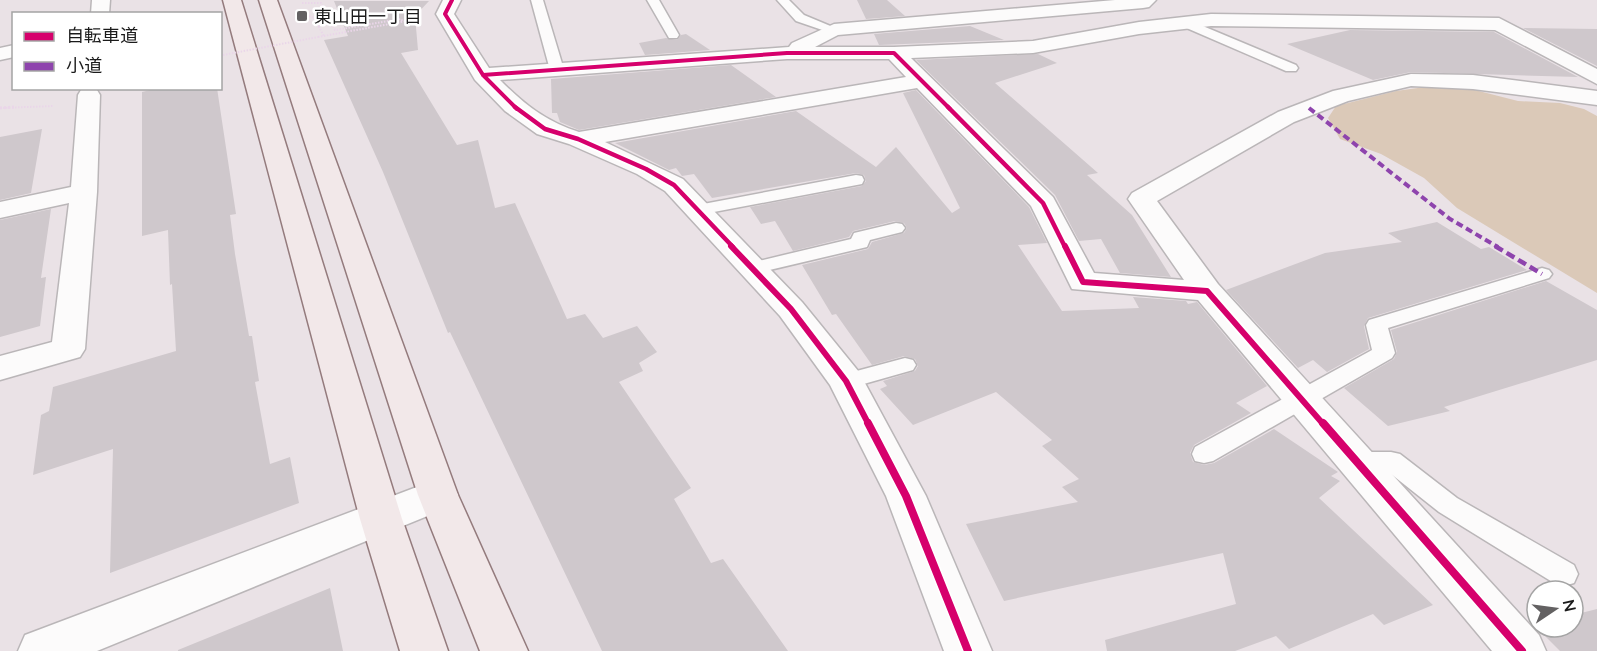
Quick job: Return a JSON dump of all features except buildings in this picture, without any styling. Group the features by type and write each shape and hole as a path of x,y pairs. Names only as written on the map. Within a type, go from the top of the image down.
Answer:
{"street":[{"path":"232,0 381,519 424,651"},
{"path":"787,53 834,30 1143,3 1147,0"},
{"path":"283,2 438,495 504,651"},
{"path":"930,5 952,21"},
{"path":"448,7 483,75 513,106 544,129 578,140 646,169 674,185 791,309 846,381 906,496 968,651"},
{"path":"483,75 787,53 894,53 1033,47 1139,28 1211,20 1499,24 1597,78"},
{"path":"894,53 1043,203 1083,282 1207,291"},
{"path":"1522,651 1207,291 1142,199 1286,117 1341,96 1411,80 1473,82 1597,98"},
{"path":"578,140 920,81"},
{"path":"0,368 68,349 84,192 89,95"},
{"path":"0,210 84,192"},
{"path":"46,650 438,495"}],"lane":[{"path":"537,0 557,70"},
{"path":"653,0 673,35"},
{"path":"783,0 800,18 834,30"},
{"path":"1186,23 1291,68"},
{"path":"698,210 856,180"},
{"path":"753,268 860,243 861,237 896,228"},
{"path":"1204,454 1384,353 1376,325 1542,274"},
{"path":"846,381 905,364"},
{"path":"1356,461 1391,461 1448,505 1564,574"}],"path":[{"path":"283,2 321,3 335,30 401,19 403,22"},
{"path":"223,54 403,22 448,7"},
{"path":"305,15 314,18 324,36"},
{"path":"318,26 332,23"}],"shaded area":[{"path":"1425,87 1463,87 1518,101 1560,103 1584,109 1597,116 1597,293 1457,208 1424,178 1381,154 1340,139 1328,118 1336,106 1396,91"}],"marked path":[{"path":"1309,108 1450,219 1542,274"}],"cycle path":[{"path":"452,0 445,14 483,75 513,106 545,129 578,139 646,169 674,185 791,309 846,381 906,496 968,651"},
{"path":"483,75 787,53 894,53 1043,203 1083,282 1207,291 1522,651"}],"place":[{"name":"東山田一丁目","path":"302,16"}]}
